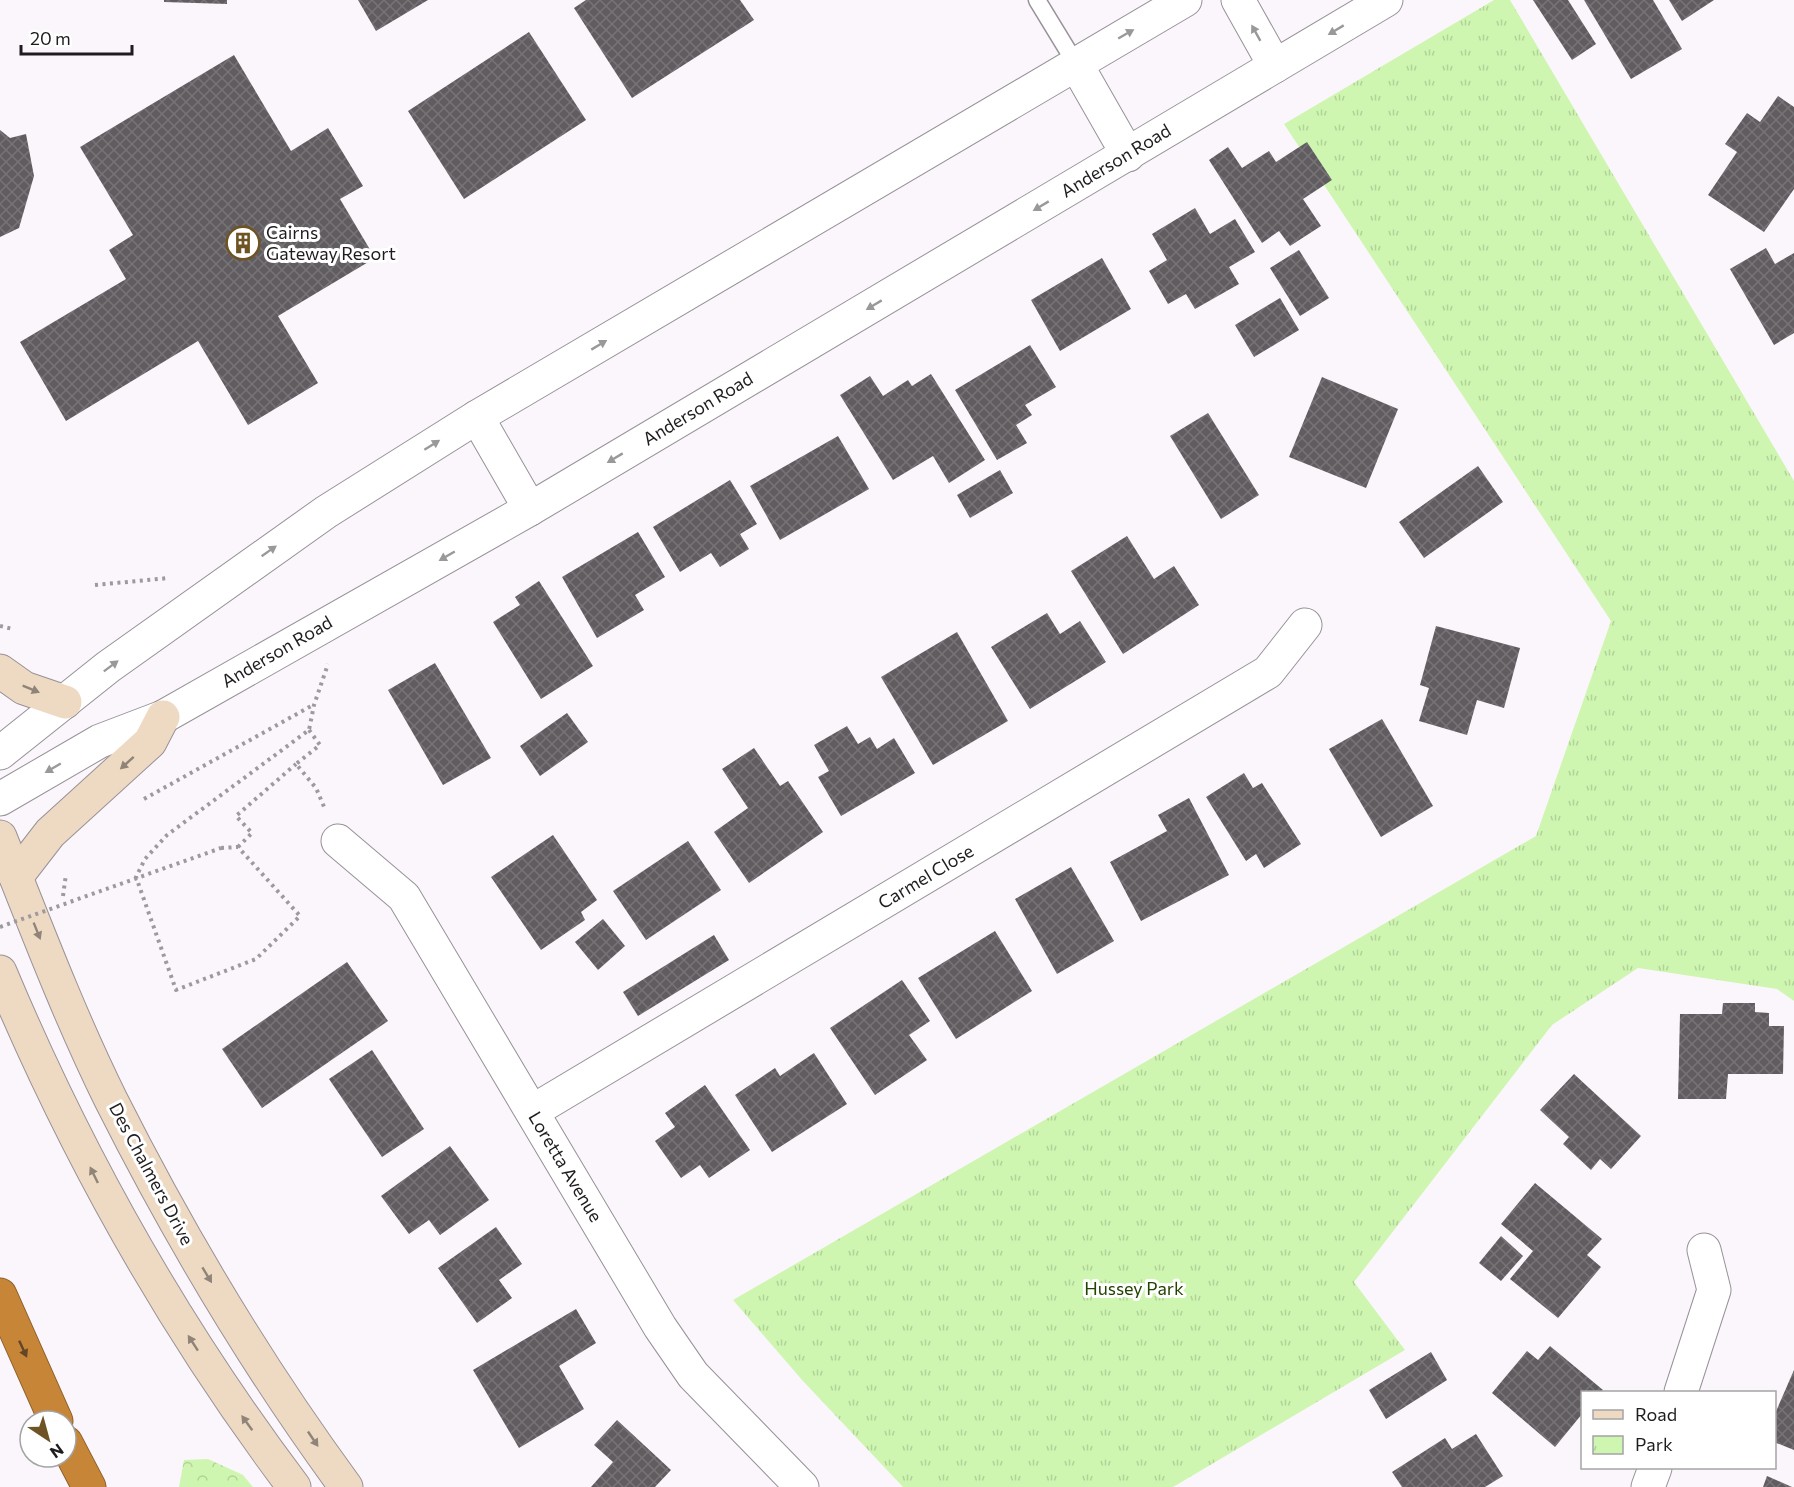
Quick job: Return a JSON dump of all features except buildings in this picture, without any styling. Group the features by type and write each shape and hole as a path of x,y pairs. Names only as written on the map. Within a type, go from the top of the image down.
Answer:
{"highway":[{"path":"0,1295 51,1409"},
{"path":"78,1466 89,1487"}],"main road":[{"path":"0,671 24,688 65,702"},
{"path":"16,877 50,833 150,742 163,717"},
{"name":"Des Chalmers Drive","path":"0,837 55,976 110,1098 166,1205 252,1349 346,1487"},
{"path":"0,972 31,1046 102,1191 176,1317 225,1392 294,1487"}],"street":[{"path":"0,753 108,667 297,532 477,417 1185,0"},
{"path":"1238,0 1275,66"},
{"name":"Anderson Road","path":"0,799 100,741 163,717 530,509 1386,0"},
{"path":"1076,64 1128,155"},
{"path":"477,417 530,509"},
{"name":"Carmel Close","path":"533,1112 1268,672 1305,625"},
{"name":"Loretta Avenue","path":"338,841 404,897 660,1327 693,1375 802,1487"},
{"path":"1681,1391 1714,1290 1704,1250"},
{"path":"1648,1487 1654,1469"}],"lane":[{"path":"1037,0 1076,64"}],"path":[{"path":"0,626 13,629"},
{"path":"143,800 314,705 309,730 167,836 145,859 136,878 176,990 256,959 300,916 238,847"},
{"path":"0,927 221,848 238,847 252,833 236,816 320,745 309,730"},
{"path":"296,764 316,788 338,841"}],"green space":[{"name":"Hussey Park","path":"1494,0 1510,0 1794,481 1794,1001 1777,989 1638,968 1552,1025 1354,1282 1405,1350 1173,1487 903,1487 802,1380 733,1300 1536,836 1611,621 1284,124"},
{"path":"208,1459 243,1475 253,1487 179,1487 184,1460"}],"place":[{"name":"Cairns Gateway Resort","path":"243,243"}]}
